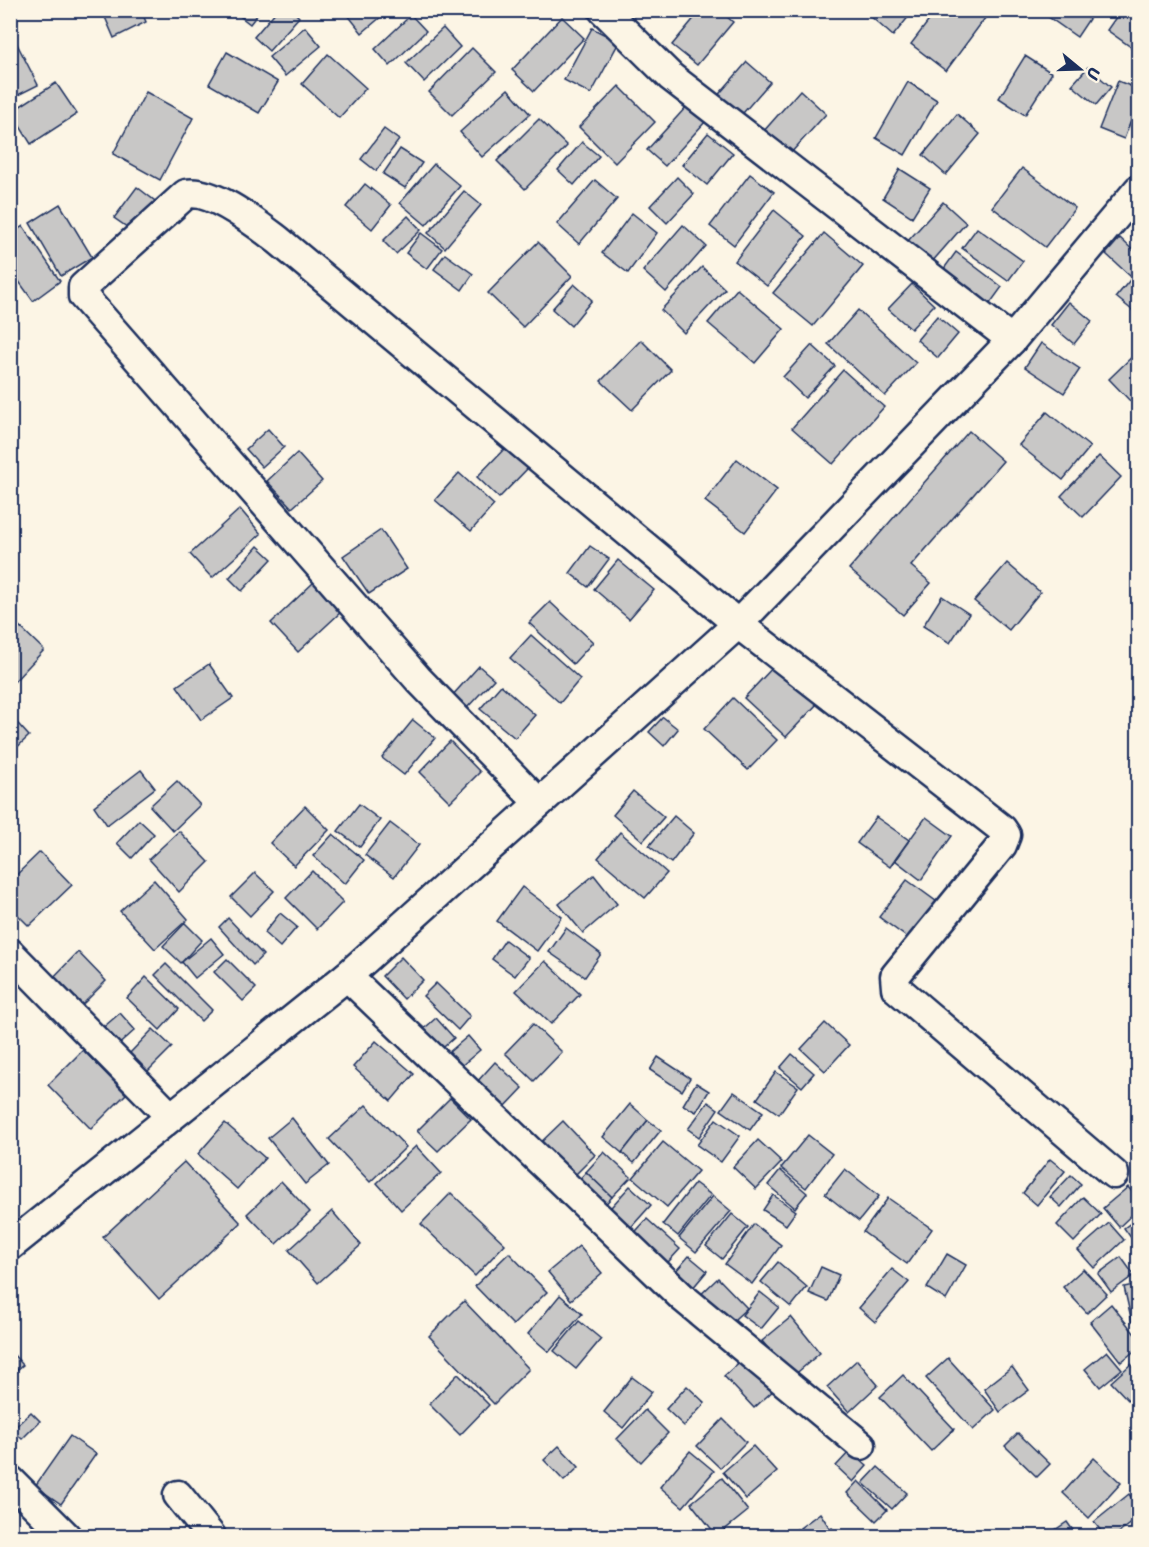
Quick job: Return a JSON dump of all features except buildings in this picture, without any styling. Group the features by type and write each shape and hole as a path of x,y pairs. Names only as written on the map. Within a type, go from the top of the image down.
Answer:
{"street":[{"path":"603,10 671,76 1012,340"},
{"path":"10,1246 347,976 738,624 1012,340 1138,190"},
{"path":"539,803 418,679 83,296 83,287 186,194 194,192 205,195 247,217 738,624 1002,829 1006,835 1002,845 896,976 896,988 1114,1174"},
{"path":"10,953 170,1116"},
{"path":"347,976 682,1297 861,1445"},
{"path":"10,1480 66,1536"},
{"path":"178,1495 211,1536"}]}
